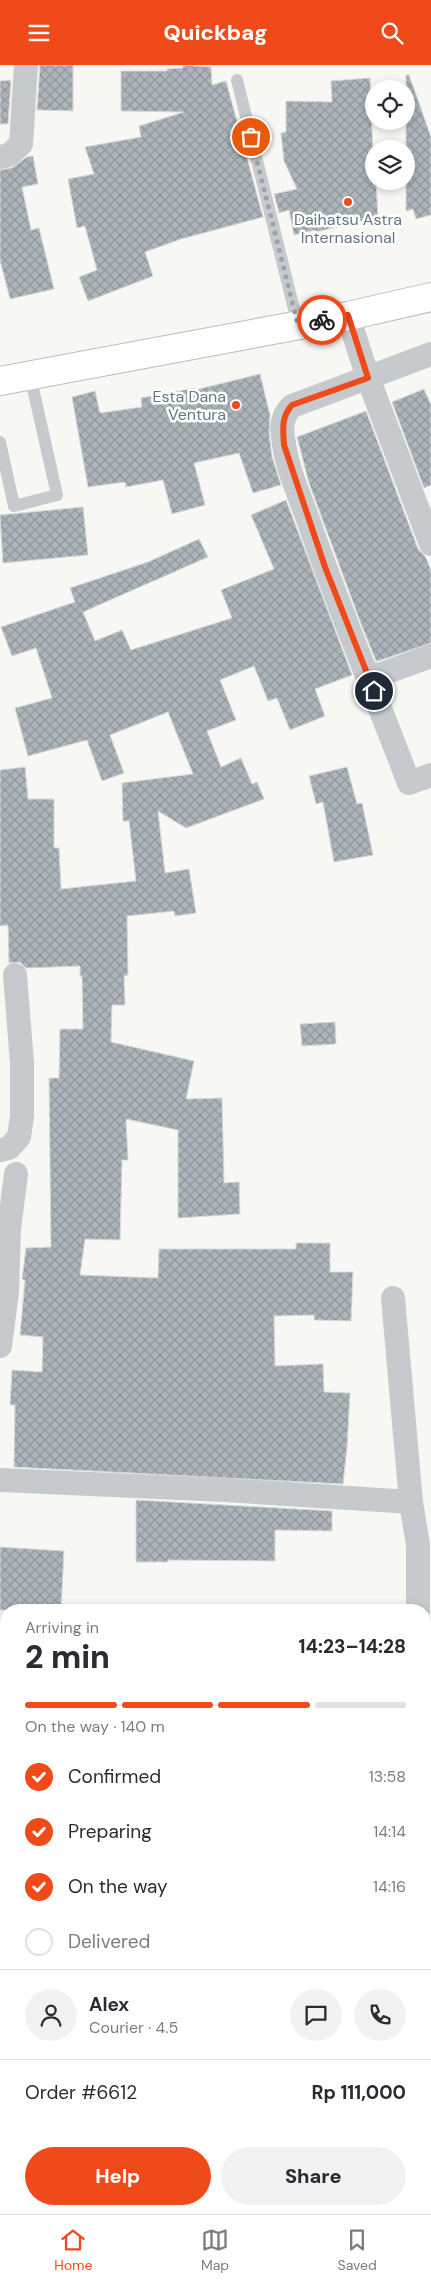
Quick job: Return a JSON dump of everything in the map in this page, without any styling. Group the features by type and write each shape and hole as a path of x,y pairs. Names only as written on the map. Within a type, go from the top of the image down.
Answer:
{"highway":[{"path":"0,381 298,325 431,297"}],"street":[{"path":"0,157 9,155 21,144 26,65"},
{"path":"348,315 368,378 431,544"},
{"path":"431,354 292,405 284,413 282,425 284,445 291,469 325,567 408,783 431,775"},
{"path":"367,673 379,675 431,657"},
{"path":"0,1150 9,1148 19,1137 22,1116 22,1063 15,975"},
{"path":"0,1347 7,1292 9,1229 16,1174"},
{"path":"393,1298 411,1503 418,1545 418,1604"},
{"path":"0,1480 226,1490 411,1503"}],"lane":[{"path":"237,80 298,325"},
{"path":"0,442 14,506 57,495 30,375"}],"building":[{"path":"40,65 73,65 73,111 37,110"},
{"path":"183,65 211,67 212,85 226,81 263,217 181,239 145,252 153,276 88,301 79,277 97,270 85,226 77,228 68,179 94,174 85,147 141,137 139,126 184,112 121,111 121,71 167,71 167,69 183,68"},
{"path":"406,75 409,75 411,80 406,80"},
{"path":"370,78 370,80 365,80 365,130 372,130 372,140 365,140 365,190 376,190 378,217 316,232 315,230 294,235 289,210 279,213 274,194 297,189 284,161 281,133 286,132 286,101 332,102 331,81"},
{"path":"11,80 8,124 0,124 0,81"},
{"path":"415,92 431,137 431,215 416,219 413,209 406,211 406,190 415,190 415,140 406,140 406,130 415,130"},
{"path":"33,156 38,184 22,187 31,230 39,228 54,289 10,299 0,260 0,170 12,168 27,157"},
{"path":"260,374 270,415 269,433 272,457 281,485 253,493 239,453 194,463 205,505 172,514 163,480 126,487 125,482 88,487 72,397 95,391 100,413 142,407 141,398 195,388 195,390"},
{"path":"424,389 431,405 431,485 424,488 392,402"},
{"path":"366,411 418,549 425,556 431,570 431,643 378,661 376,661 360,621 309,483 297,437"},
{"path":"286,500 352,675 315,689 325,716 290,730 277,698 268,701 254,666 220,680 236,720 207,731 221,767 241,758 252,784 257,782 264,799 186,828 158,811 165,873 189,869 196,913 175,916 174,911 127,916 128,975 124,976 125,1005 112,1005 111,1042 194,1061 186,1099 222,1098 224,1183 239,1182 240,1214 178,1218 178,1130 126,1119 128,1160 122,1160 120,1240 85,1239 80,1275 158,1278 159,1249 296,1249 296,1243 330,1243 330,1272 353,1272 351,1321 314,1320 314,1315 274,1316 275,1366 323,1364 324,1392 350,1393 343,1484 14,1467 15,1405 10,1405 12,1370 42,1372 43,1337 20,1335 25,1280 22,1279 26,1248 51,1247 49,1078 59,1078 60,1029 83,1029 82,976 80,976 80,966 26,968 20,962 9,963 8,925 0,926 0,770 25,767 28,799 54,799 54,848 59,848 61,889 136,881 129,821 123,821 122,783 193,774 168,712 110,735 124,773 102,781 87,740 28,756 15,708 52,698 36,648 12,656 1,627 75,602 70,588 148,562 199,539 208,557 83,612 95,641 122,630 131,650 232,618 221,590 274,569 251,515"},
{"path":"83,507 88,555 3,563 0,515"},
{"path":"347,767 357,804 362,803 373,855 334,862 323,802 316,804 309,776"},
{"path":"335,1022 336,1044 302,1046 300,1024"},
{"path":"136,1500 332,1511 332,1531 275,1530 275,1561 168,1560 168,1562 136,1562"},
{"path":"0,1547 64,1551 61,1604 0,1604"}],"way so far":[{"path":"251,137 298,325 322,320"}],"place":[{"name":"Daihatsu Astra Internasional","path":"348,202"},
{"name":"Esta Dana Ventura","path":"236,405"}],"route":[{"path":"322,320 348,315 368,378 292,405 284,413 282,425 284,445 325,567 374,691"}]}
